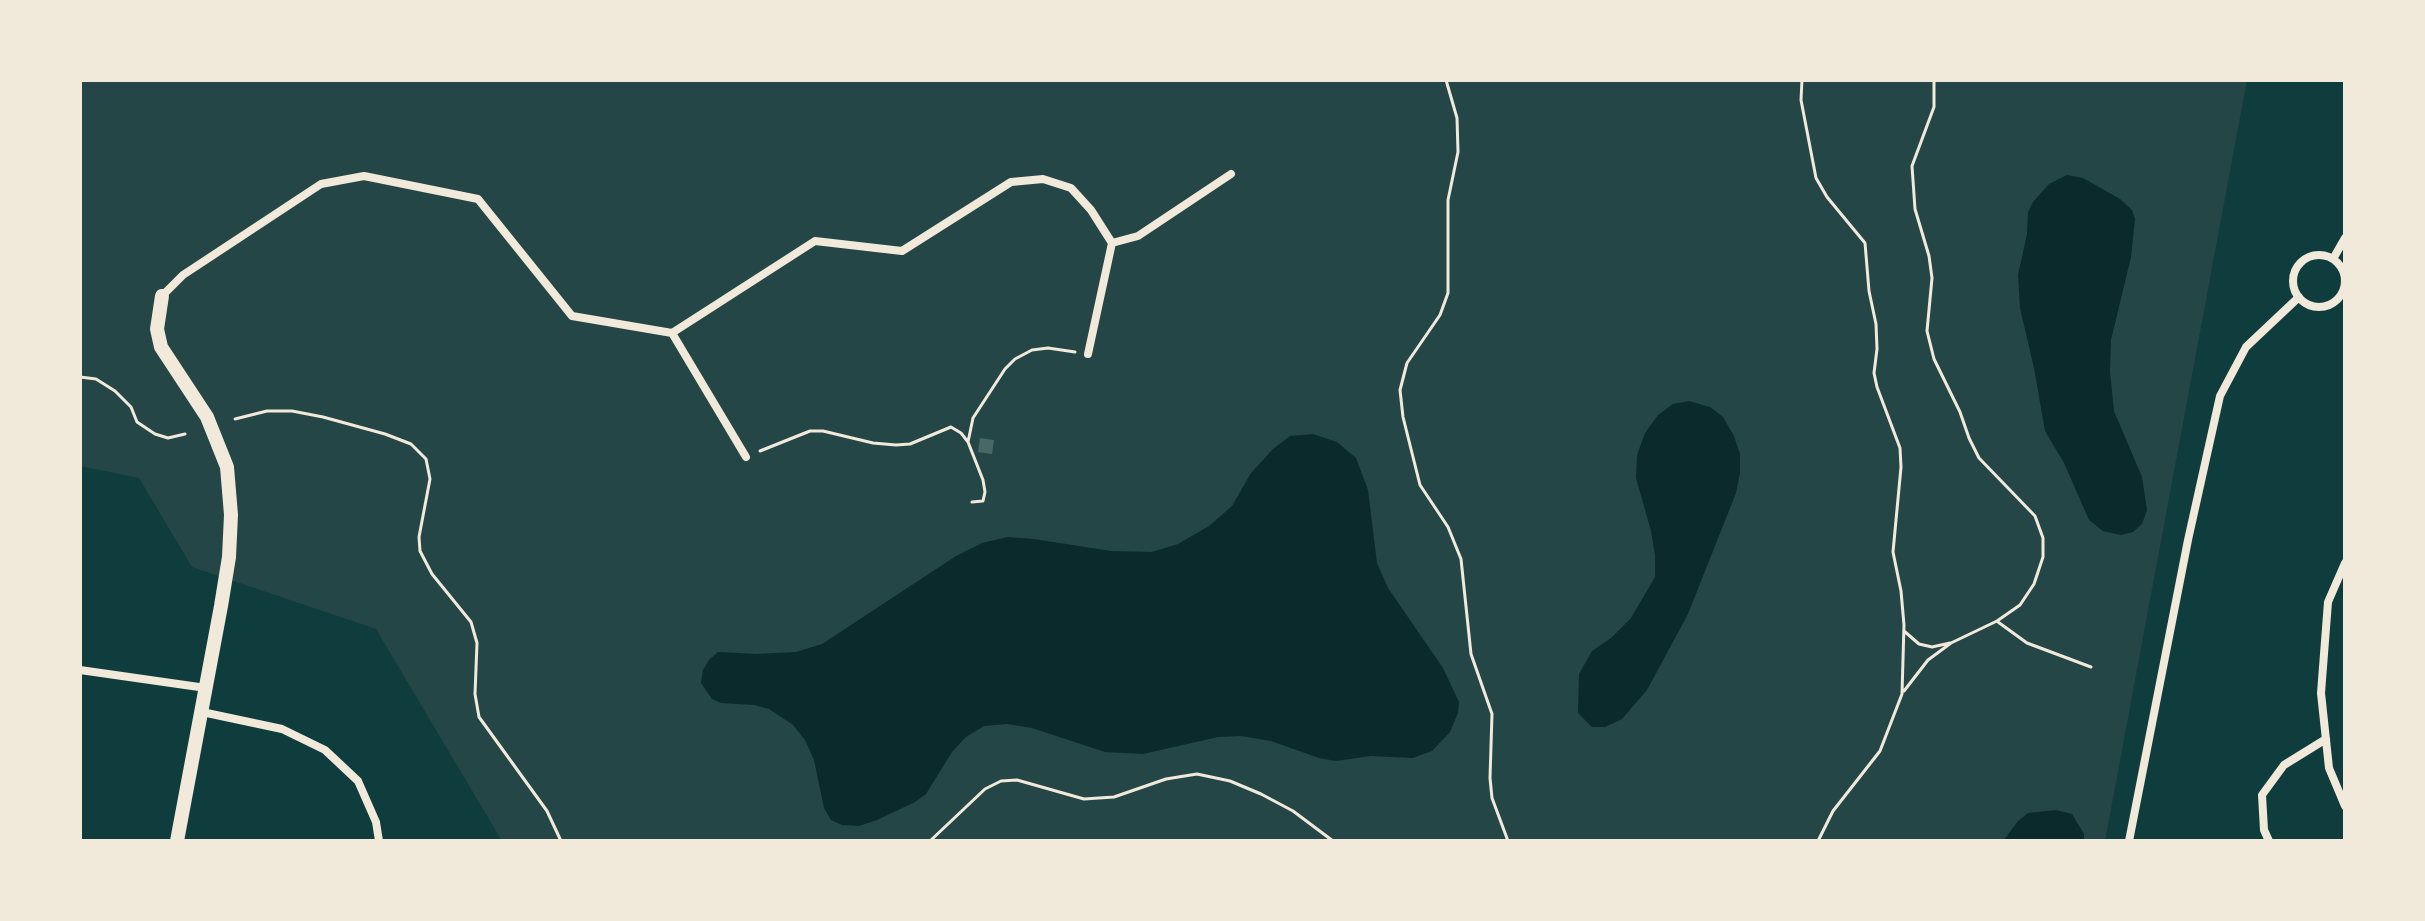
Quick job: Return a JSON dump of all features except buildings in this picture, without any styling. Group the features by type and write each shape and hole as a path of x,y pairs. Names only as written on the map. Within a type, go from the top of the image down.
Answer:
{"street":[{"path":"1112,243 1138,236 1231,174"},
{"path":"177,841 229,557 231,515 227,467 207,417 161,347 157,329 162,296 183,275 321,184 364,176 478,199 572,316 672,333 815,241 902,251 1011,182 1043,179 1071,188 1091,210 1112,243 1088,354"},
{"path":"2333,259 2345,238"},
{"path":"2326,255 2342,267 2345,276 2342,301 2315,306 2299,297 2293,279 2297,266 2312,256 2326,255"},
{"path":"2129,841 2220,396 2246,347 2299,297"},
{"path":"672,333 746,457"},
{"path":"2345,563 2328,602 2321,693 2329,768 2345,806"},
{"path":"80,670 207,688"},
{"path":"202,712 282,729 325,750 358,781 376,822 379,841"},
{"path":"2269,841 2264,830 2262,795 2284,765 2326,739"}],"path":[{"path":"1446,80 1457,118 1458,152 1446,228 1448,293 1440,315 1407,363 1400,390 1403,417 1420,485 1448,527 1461,559 1471,654 1492,714 1492,798 1508,841"},
{"path":"1802,80 1801,100 1816,178 1827,197 1865,243 1869,291 1876,324 1874,373 1900,448 1893,552 1901,591 1904,631 1902,694"},
{"path":"1818,841 1833,811 1880,751 1902,694 1928,660 1951,643 1997,621 2020,605 2034,584 2043,557 2043,538 2035,516 1979,458 1934,359 1927,331 1932,278 1915,209 1912,166 1934,107 1934,80"},
{"path":"968,442 973,418 1015,359 1032,350 1048,348 1088,354"},
{"path":"80,377 96,379 115,391 131,407 137,422 155,434 168,438 185,434"},
{"path":"235,419 267,411 292,411 323,417 411,444 426,459 430,479 421,525 420,551 432,574 471,622 477,643 475,694 479,717 547,811 561,841"},
{"path":"746,457 810,431 896,445 910,444 951,427 968,442 979,466 985,492 983,501 972,502"},
{"path":"1997,621 2027,643 2091,667"},
{"path":"1904,631 1919,644 1932,647 1951,643"},
{"path":"930,841 985,789 1001,781 1017,780 1084,799 1114,797 1166,779 1197,774 1230,781 1261,794 1293,811 1333,841"}],"shaded area":[{"path":"80,80 2247,80 2105,841 502,841 376,629 192,567 139,478 80,466"},
{"path":"2067,175 2083,178 2120,199 2132,210 2135,219 2131,257 2111,340 2110,371 2114,411 2142,477 2147,510 2142,524 2133,532 2121,535 2103,531 2089,520 2064,463 2045,431 2020,308 2018,275 2027,234 2028,212 2049,184"},
{"path":"1689,401 1710,407 1723,417 1734,436 1740,454 1736,493 1688,614 1647,690 1622,719 1605,727 1592,727 1578,713 1579,674 1592,651 1631,618 1655,577 1651,531 1636,478 1637,455 1645,433 1658,415 1673,404"},
{"path":"1313,434 1337,442 1356,458 1368,490 1377,563 1388,588 1443,668 1459,702 1450,732 1432,751 1413,758 1371,756 1336,761 1271,741 1241,736 1218,737 1143,754 1105,752 1032,728 1007,724 984,726 966,737 952,752 926,794 915,802 859,826 842,825 831,820 824,808 814,760 805,740 793,725 769,709 712,699 701,683 703,670 718,652 796,652 822,644 956,556 982,543 1008,537 1111,551 1152,552 1178,544 1209,526 1232,506 1251,473 1273,449 1290,436"},
{"path":"2056,810 2072,814 2084,834 2084,841 2003,841 2028,813"}]}
